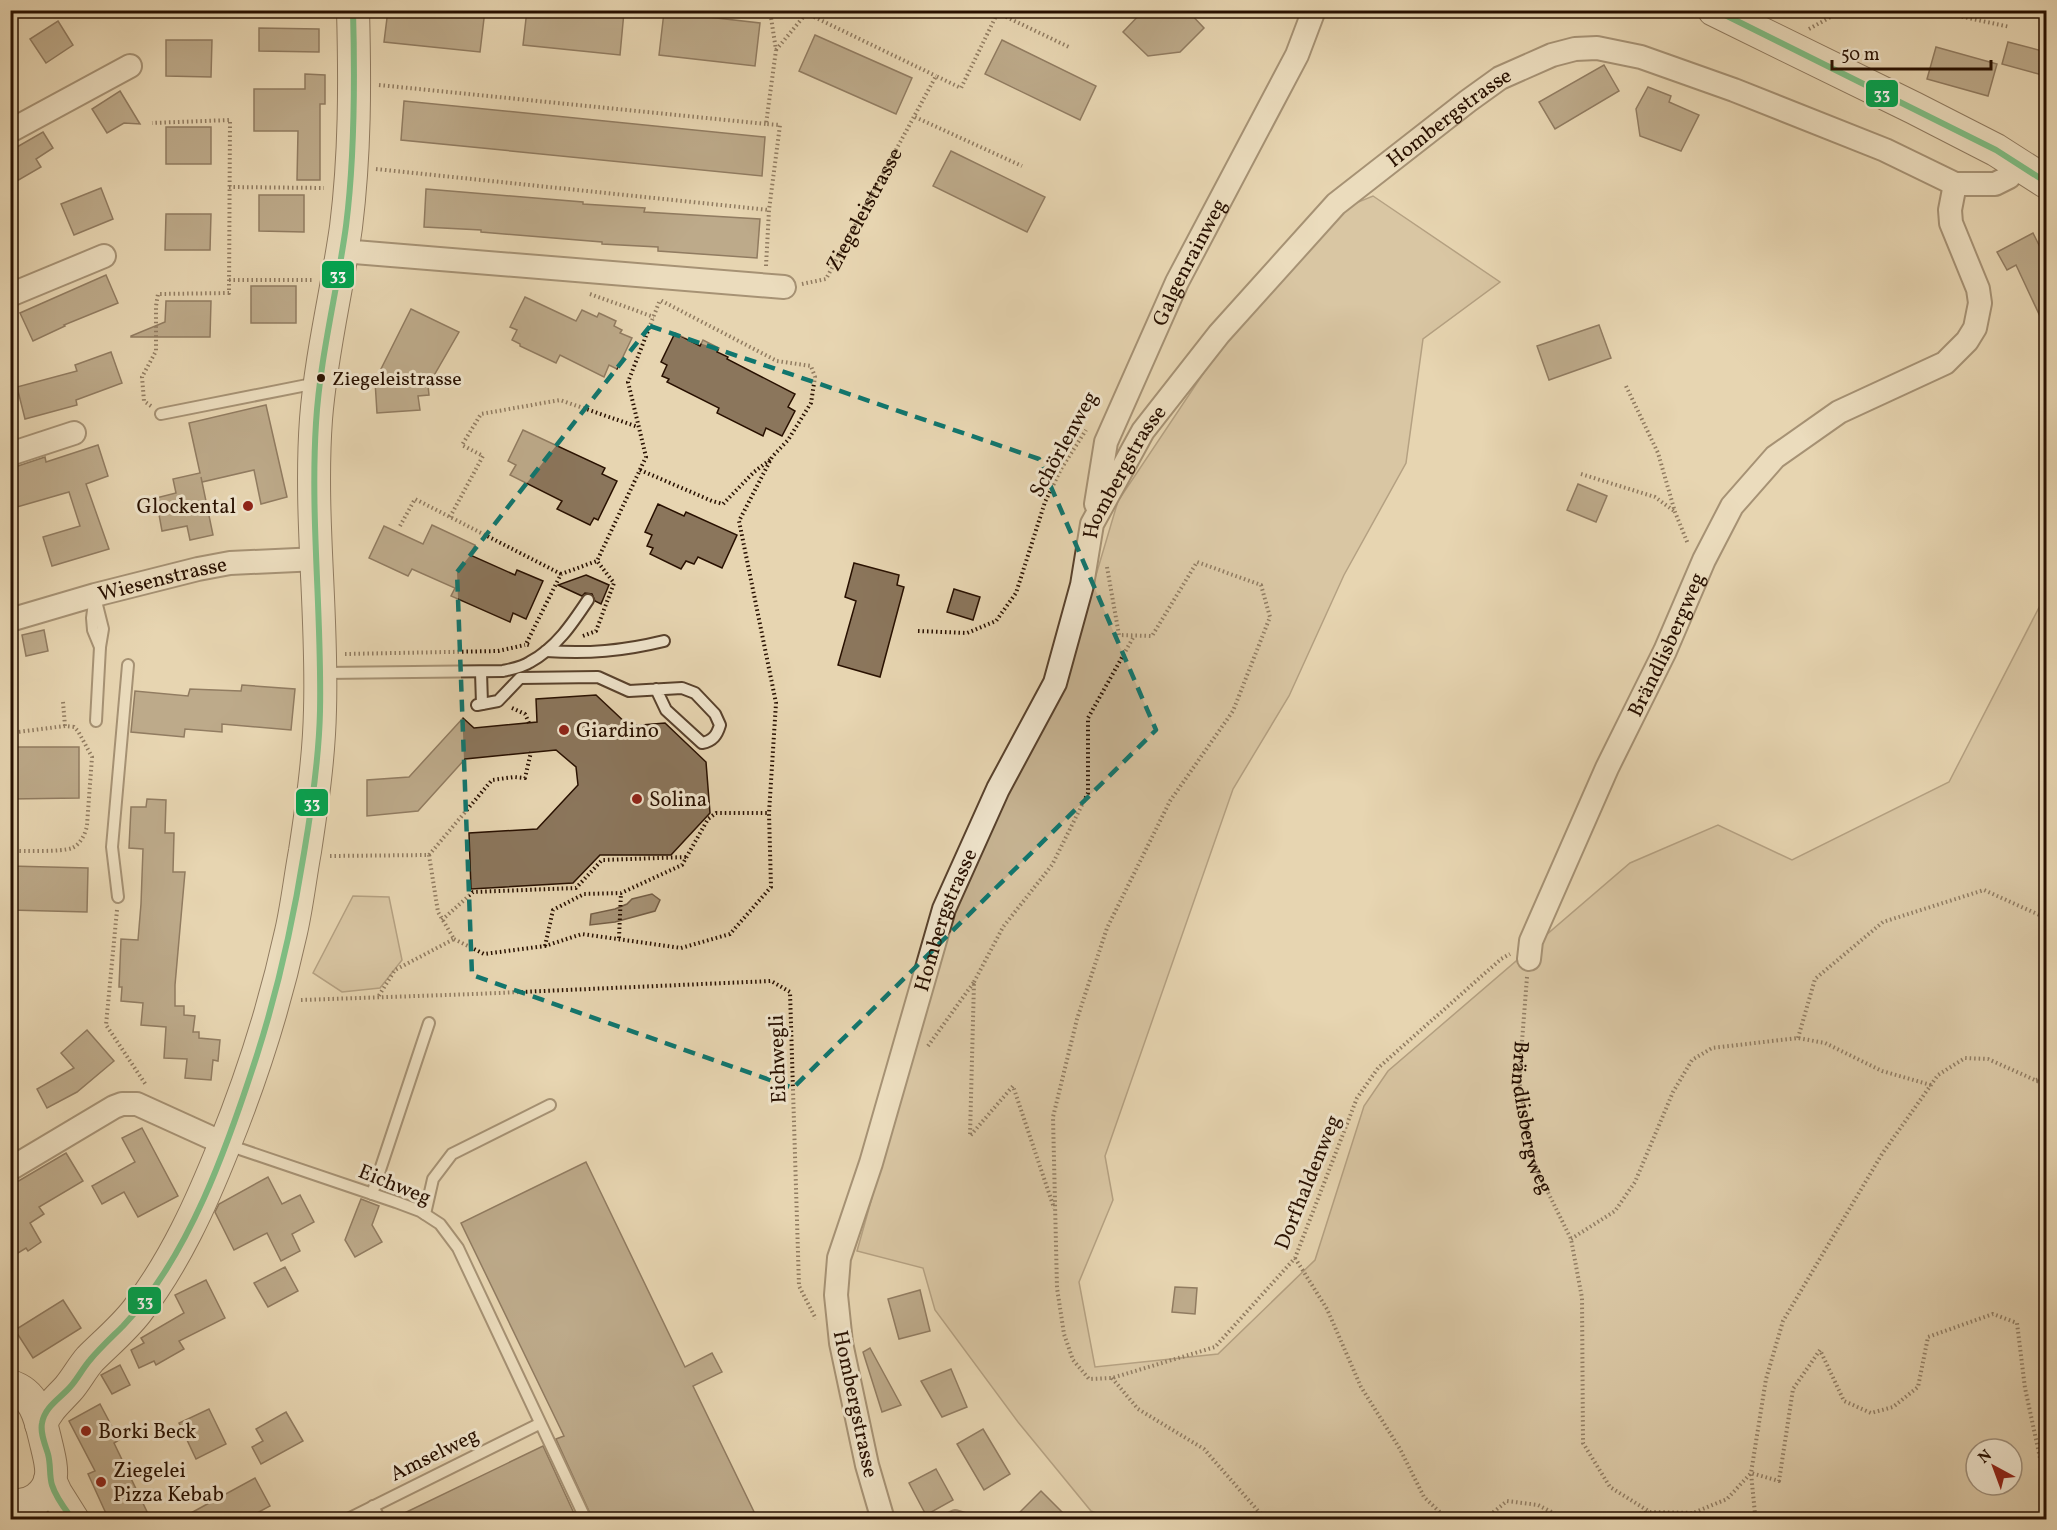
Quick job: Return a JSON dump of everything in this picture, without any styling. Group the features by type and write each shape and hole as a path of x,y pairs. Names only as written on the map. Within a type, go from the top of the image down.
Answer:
{"street":[{"path":"41,1424 47,1411 69,1388 89,1361 120,1330 157,1281 176,1251 201,1202 250,1077 275,1000 292,928 314,796 320,714 321,660 314,491 316,419 326,332 339,266 351,177 354,82 353,10"},
{"name":"Galgenrainweg","path":"1092,524 1106,442 1177,282 1297,55 1314,10"},
{"path":"1714,10 1914,108 2019,164 2046,182"},
{"name":"Hombergstrasse","path":"883,1520 867,1465 841,1342 836,1295 839,1258 871,1163 944,909 998,789 1054,683 1082,585 1092,524 1143,430 1219,334 1336,204 1492,84 1521,68 1552,55 1575,49 1597,48 1641,57 1734,90 1885,150 1955,184 1995,184 2009,177 2019,164"},
{"path":"10,131 130,66"},
{"name":"Brändlisbergweg","path":"1530,950 1607,768 1665,651 1704,561 1732,506 1775,457 1839,412 1945,363 1967,341 1975,328 1980,303 1978,289 1951,223 1950,210 1955,184"},
{"path":"10,295 104,256"},
{"path":"339,266 670,277 774,286"},
{"path":"10,454 74,433"},
{"name":"Wiesenstrasse","path":"10,620 95,595 230,563 318,559"},
{"path":"10,1169 114,1107 130,1103 225,1144"},
{"path":"15,1387 43,1386 89,1361"},
{"path":"15,1387 34,1404 50,1461 50,1480 73,1520"},
{"path":"24,1510 41,1496 50,1480"}],"lane":[{"path":"161,414 320,382"},
{"path":"95,595 93,630 100,647 96,721"},
{"path":"481,672 479,705 498,701 529,664 569,628 588,600"},
{"path":"546,651 572,653 627,650 664,641"},
{"path":"321,660 481,672 503,671 529,664"},
{"path":"118,897 112,847 128,664"},
{"path":"519,678 598,677 629,691 656,689 682,688 695,693 715,714 720,725 717,735 710,742 702,743 666,710 656,689"},
{"path":"372,1194 429,1023"},
{"path":"425,1214 433,1179 452,1155 550,1105"},
{"name":"Eichweg","path":"225,1144 372,1194 425,1214 440,1224 458,1248 586,1520"},
{"name":"Amselweg","path":"346,1520 539,1424"},
{"path":"374,1506 380,1520"},
{"path":"947,1520 955,1516 968,1520"}],"path":[{"path":"766,10 770,11 776,50 766,124"},
{"path":"1931,10 2010,27"},
{"path":"776,50 808,12 961,88 998,12 1071,48"},
{"name":"Ziegeleistrasse","path":"774,286 826,279 936,76"},
{"path":"354,82 780,125 769,210 774,286"},
{"path":"915,117 1022,166"},
{"path":"152,123 230,120 229,292 158,294 156,351 142,377 144,401 161,414"},
{"path":"229,187 351,177 769,210"},
{"path":"229,280 339,266"},
{"path":"526,644 561,574 597,561 646,457 628,382 670,277"},
{"path":"584,292 654,316"},
{"path":"660,300 777,362 811,366"},
{"path":"1626,386 1658,453 1675,512 1689,546 1704,561"},
{"path":"450,517 483,456 462,445 481,414 560,400 639,428"},
{"name":"Schörlenweg","path":"918,630 967,633 996,621 1016,593 1045,502 1061,469 1086,429"},
{"path":"640,470 723,504 754,472 772,458"},
{"path":"1581,474 1655,497 1675,512"},
{"path":"400,526 415,499 561,574"},
{"path":"1105,560 1119,635 1152,636 1197,562 1261,585 1270,617 1233,711 1170,801 1107,928 1077,1019 1053,1117 1057,1288 1064,1334 1073,1360 1089,1379 1112,1378 1138,1409 1204,1449 1266,1520"},
{"path":"321,660 339,654 498,651 526,644 546,651 596,631 615,583 597,561"},
{"path":"898,1071 926,1050 974,982 1003,927 1052,866 1088,793 1088,718 1134,636"},
{"path":"498,701 525,714 530,723"},
{"path":"63,702 65,726"},
{"path":"10,733 65,726 74,727 92,757 86,831 73,847 10,851"},
{"path":"377,998 395,970 454,939 438,912 429,855 492,780 525,778 531,752"},
{"path":"545,946 554,910 584,894 621,893 682,865 708,819 716,813 769,813"},
{"path":"320,856 429,855"},
{"path":"442,920 473,892 576,888 602,860 687,857"},
{"path":"1798,1038 1815,979 1883,922 1984,890 2046,918"},
{"path":"619,938 621,893"},
{"path":"118,897 106,1025 158,1102 155,1112"},
{"name":"Brändlisbergweg","path":"1530,950 1520,1080 1533,1162 1571,1239 1582,1298 1583,1443 1610,1487 1650,1512"},
{"name":"Dorfhaldenweg","path":"1112,1378 1215,1347 1295,1258 1357,1098 1378,1068 1501,959 1530,950"},
{"name":"Eichwegli","path":"275,1000 377,998 771,981 790,992 799,1286 818,1323"},
{"path":"974,982 970,1136 1013,1086 1055,1213"},
{"path":"1571,1239 1615,1211 1635,1182 1673,1092 1692,1060 1712,1048 1798,1038 1825,1043 1882,1071 1931,1085"},
{"path":"1758,1520 1755,1514 1751,1473 1766,1379 1783,1321 1882,1154 1938,1076 1965,1058 1988,1059 2046,1084"},
{"path":"2036,1080 2046,1078"},
{"path":"1295,1258 1327,1309 1361,1388 1400,1449 1424,1497 1448,1520"},
{"path":"1751,1473 1779,1481 1793,1389 1821,1350 1844,1401 1871,1413 1893,1407 1918,1387 1928,1337 1993,1314 2016,1323 2025,1388 2037,1447 2040,1458 2046,1465"},
{"path":"1609,1520 1650,1512 1694,1513 1727,1499 1751,1473"},
{"path":"1490,1520 1491,1514 1507,1501 1538,1505 1567,1520"}],"highlighted area":[{"path":"650,326 1039,459 1156,730 793,1088 472,975 457,572"}],"shaded area":[{"path":"1373,196 1500,282 1423,339 1406,463 1344,575 1289,696 1233,789 1105,1156 1113,1200 1079,1282 1095,1367 1218,1354 1315,1260 1364,1106 1388,1071 1630,863 1718,825 1792,860 1949,782 2046,594 2046,1519 1112,1519 1091,1511 1018,1422 935,1310 923,1268 857,1251 952,913 1008,791 1061,693 1118,501 1225,341 1346,207"},
{"path":"652,894 660,900 655,911 615,922 590,925 591,914 615,909 632,899"},
{"path":"353,896 389,897 402,960 380,988 342,992 313,973"}],"building":[{"path":"388,10 485,10 480,52 384,42"},
{"path":"527,10 624,12 620,55 523,45"},
{"path":"1144,10 1187,10 1204,28 1180,52 1148,56 1123,32"},
{"path":"664,12 760,23 755,66 659,55"},
{"path":"58,21 73,45 46,63 30,39"},
{"path":"259,28 319,29 319,52 259,51"},
{"path":"815,35 912,78 896,114 799,71"},
{"path":"166,40 212,40 211,77 166,76"},
{"path":"1002,40 1096,86 1080,120 985,74"},
{"path":"2008,42 2046,52 2046,76 2002,64"},
{"path":"1936,47 1997,64 1988,96 1927,79"},
{"path":"1604,65 1619,91 1555,129 1539,102"},
{"path":"305,74 325,75 325,104 320,104 320,180 297,180 298,131 254,131 254,89 305,89"},
{"path":"1648,87 1671,96 1669,102 1699,115 1681,151 1640,136 1636,109"},
{"path":"120,91 140,124 124,123 107,133 92,109"},
{"path":"404,101 765,137 762,176 401,140"},
{"path":"166,127 211,127 211,164 166,164"},
{"path":"43,132 53,148 36,159 41,167 10,185 10,151"},
{"path":"951,151 1045,197 1027,232 933,186"},
{"path":"101,188 113,219 74,235 61,204"},
{"path":"426,189 645,208 644,212 760,219 757,258 658,251 658,247 602,244 602,242 481,232 481,230 424,227"},
{"path":"259,195 304,195 304,232 259,231"},
{"path":"166,214 211,214 210,250 165,250"},
{"path":"2033,233 2046,259 2046,329 2016,265 2007,270 1997,252"},
{"path":"106,275 118,303 64,325 33,341 20,313"},
{"path":"251,286 296,286 296,323 251,323"},
{"path":"525,297 576,321 582,310 597,317 599,313 616,321 614,326 622,330 620,333 632,338 617,369 609,365 604,377 560,355 556,363 512,340 517,330 510,327"},
{"path":"166,301 211,301 210,337 131,337 165,322"},
{"path":"411,309 459,332 428,386 429,395 418,396 420,410 377,413 375,381"},
{"path":"1599,325 1611,358 1549,380 1537,346"},
{"path":"675,333 700,346 703,340 719,348 717,352 728,357 727,359 795,394 788,407 795,411 782,436 766,428 763,436 717,413 719,408 667,382 669,379 662,376 667,365 661,362"},
{"path":"111,352 122,383 76,400 77,405 25,419 17,387 77,371 75,365"},
{"path":"266,405 287,497 261,504 254,470 202,482 213,535 190,540 187,526 162,531 156,498 176,493 173,479 200,473 189,423"},
{"path":"523,430 605,468 602,474 617,481 598,520 594,518 590,525 557,509 562,501 510,475 516,465 508,461"},
{"path":"98,445 108,476 86,484 109,549 52,566 43,537 80,526 69,492 10,509 10,472 16,470 15,467 45,457 46,462"},
{"path":"1578,484 1607,496 1596,522 1567,510"},
{"path":"658,504 684,516 686,512 737,535 722,568 698,557 694,564 686,561 681,569 650,554 653,548 647,546 652,535 645,532"},
{"path":"432,525 475,545 470,555 515,575 517,570 543,581 526,619 513,613 510,622 451,596 455,588 412,569 408,576 369,558 384,526 423,544"},
{"path":"854,563 899,575 897,585 904,587 880,677 838,665 856,601 845,597"},
{"path":"586,575 609,585 601,604 595,601 592,594 585,593 582,596 558,585"},
{"path":"954,589 980,597 973,620 947,612"},
{"path":"44,630 48,651 26,656 22,635"},
{"path":"242,685 295,689 291,730 222,724 222,732 185,729 184,737 131,732 135,691 188,696 190,689 241,691"},
{"name":"Solina","path":"596,695 629,726 665,723 706,762 710,813 671,855 600,855 573,883 471,889 469,833 537,829 578,785 576,767 556,750 465,759 418,811 367,816 367,780 409,777 463,718 474,728 537,722 536,699"},
{"path":"10,747 79,747 79,798 10,799"},
{"path":"147,799 166,800 165,833 174,833 173,872 185,872 175,1006 184,1006 184,1015 195,1016 193,1032 199,1032 199,1038 220,1040 218,1061 213,1060 211,1080 185,1078 187,1059 164,1058 166,1027 141,1025 143,1003 121,1001 122,987 119,987 121,939 138,940 141,904 143,849 129,848 131,807 146,807"},
{"path":"10,866 88,868 87,912 10,910"},
{"path":"87,1030 114,1061 77,1092 47,1108 37,1089 74,1068 61,1053"},
{"path":"142,1128 178,1196 138,1217 124,1192 102,1204 92,1186 135,1162 122,1138"},
{"path":"66,1153 83,1181 39,1207 44,1214 30,1223 41,1242 28,1251 26,1248 10,1258 10,1186"},
{"path":"586,1162 685,1367 712,1353 722,1372 693,1386 758,1520 593,1520 556,1439 564,1436 461,1223"},
{"path":"268,1177 282,1204 300,1195 314,1222 292,1234 300,1251 281,1261 267,1233 234,1250 215,1212 219,1204"},
{"path":"361,1199 379,1206 372,1225 382,1242 355,1257 345,1240"},
{"path":"285,1267 298,1291 268,1307 254,1283"},
{"path":"206,1280 225,1318 179,1341 184,1349 156,1365 154,1361 139,1368 131,1350 144,1343 141,1338 184,1313 175,1295"},
{"path":"1175,1287 1197,1288 1195,1314 1172,1312"},
{"path":"920,1290 930,1331 899,1339 888,1299"},
{"path":"63,1300 81,1328 33,1358 15,1330"},
{"path":"870,1348 901,1405 882,1412 863,1352"},
{"path":"120,1365 130,1385 112,1394 101,1375"},
{"path":"951,1369 967,1407 942,1417 921,1381"},
{"path":"100,1404 119,1440 114,1443 151,1520 109,1520 88,1474 95,1471 69,1421"},
{"path":"209,1409 226,1444 196,1459 179,1423"},
{"path":"286,1412 303,1441 261,1464 252,1447 263,1441 256,1429"},
{"path":"983,1429 1010,1474 984,1490 957,1444"},
{"path":"543,1446 577,1520 390,1520"},
{"path":"936,1469 953,1500 926,1515 909,1483"},
{"path":"255,1478 270,1506 255,1514 259,1520 178,1520"},
{"path":"1041,1491 1070,1520 1012,1520"}],"transit line":[{"name":"33","path":"73,1520 58,1499 52,1485 49,1458 42,1431 44,1417 50,1407 71,1386 87,1363 147,1298 187,1234 219,1162 246,1090 272,1005 295,904 310,818 318,747 320,675 314,495 316,423 321,374 349,199 354,118 353,10"},
{"name":"33","path":"1715,10 1996,150 2046,182"}],"place":[{"name":"Ziegeleistrasse","path":"321,378"},
{"name":"Glockental","path":"248,506"},
{"name":"Giardino","path":"564,730"},
{"name":"Solina","path":"637,799"},
{"name":"Borki Beck","path":"86,1431"},
{"name":"Ziegelei Pizza Kebab","path":"101,1482"}]}
